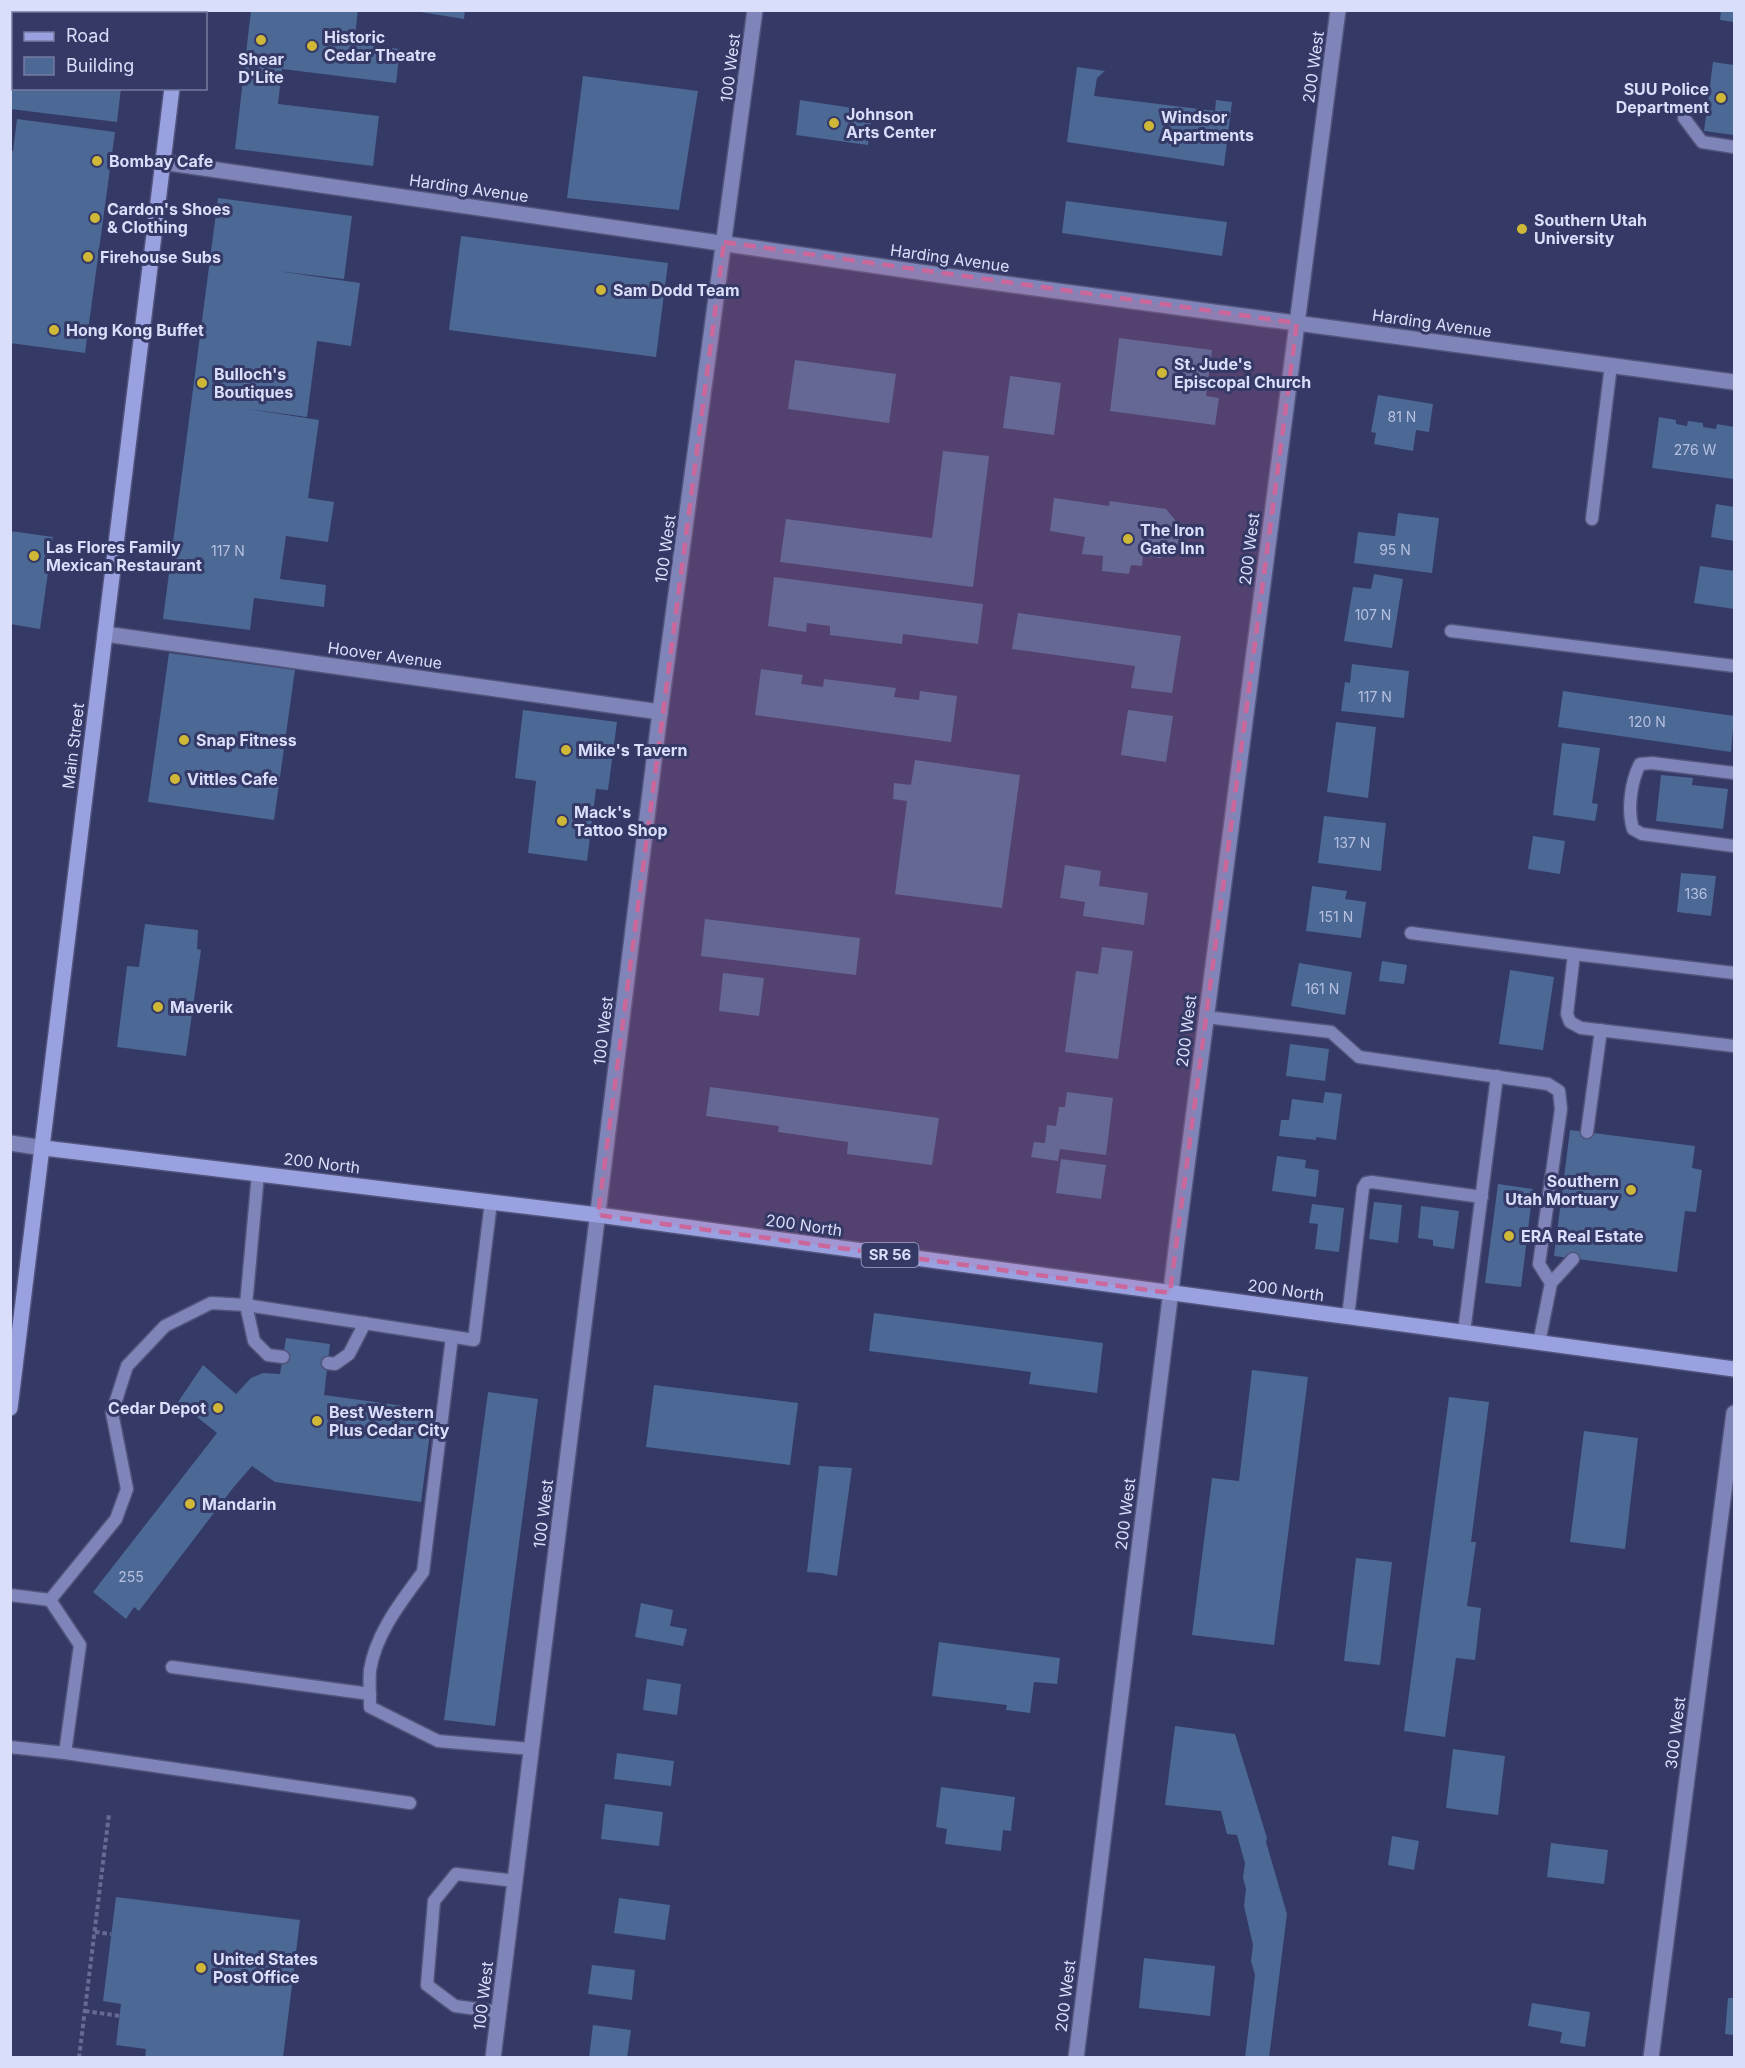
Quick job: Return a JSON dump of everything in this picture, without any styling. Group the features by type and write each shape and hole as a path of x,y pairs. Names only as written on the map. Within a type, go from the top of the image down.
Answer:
{"main road":[{"name":"Main Street","path":"10,1408 44,1148 172,90"},
{"name":"200 North","path":"44,1148 598,1215 1734,1369"}],"street":[{"name":"100 West","path":"493,2058 660,712 755,10"},
{"name":"200 West","path":"1076,2058 1170,1293 1338,10"},
{"name":"Harding Avenue","path":"162,162 966,279 1734,381"},
{"name":"Hoover Avenue","path":"105,634 660,712"},
{"name":"200 North","path":"10,1143 44,1148"},
{"name":"300 West","path":"1652,2058 1734,1413"}],"lane":[{"path":"1684,118 1702,142 1734,147"},
{"path":"1592,519 1611,365"},
{"path":"1450,631 1734,666"},
{"path":"1734,773 1652,763 1640,764 1634,775 1630,819 1633,828 1642,834 1734,846"},
{"path":"1411,933 1734,973"},
{"path":"1574,954 1567,1014 1570,1022 1581,1028 1734,1046"},
{"path":"1206,1017 1331,1032 1359,1058 1548,1084 1559,1091 1561,1109 1539,1264 1551,1283"},
{"path":"1587,1132 1600,1030"},
{"path":"1464,1332 1497,1077"},
{"path":"258,1174 246,1305 254,1341 268,1355 283,1357"},
{"path":"1348,1317 1366,1183 1482,1197"},
{"path":"50,1600 116,1519 126,1489 112,1413 127,1366 165,1326 211,1303 246,1305 474,1340 491,1202"},
{"path":"1539,1343 1551,1283 1573,1259"},
{"path":"328,1363 335,1364 349,1354 365,1323"},
{"path":"452,1337 423,1572 402,1600 378,1640 370,1671 370,1707 438,1741 531,1749"},
{"path":"10,1595 50,1600 80,1645 65,1753"},
{"path":"172,1667 370,1694"},
{"path":"10,1747 410,1803"},
{"path":"499,2012 455,2006 427,1985 434,1901 456,1874 515,1881"}],"path":[{"path":"79,2058 110,1814"},
{"path":"94,1932 111,1934"},
{"path":"85,2011 120,2016"}],"highlighted area":[{"path":"724,242 1297,323 1170,1293 598,1215"}],"building":[{"path":"251,10 358,10 354,43 400,49 396,83 282,69 278,104 379,116 373,166 235,149"},
{"name":"Historic Cedar Theatre","path":"408,10 465,10 464,19"},
{"path":"1721,10 1734,10 1734,22 1720,20"},
{"path":"10,58 12,58 12,90 121,90 117,122 10,109"},
{"name":"SUU Police Department","path":"1713,62 1734,65 1734,135 1704,131"},
{"name":"Windsor Apartments","path":"1077,67 1105,71 1097,78 1094,96 1215,111 1216,100 1232,102 1224,166 1067,142"},
{"path":"583,76 698,91 679,210 567,198"},
{"name":"Johnson Arts Center","path":"800,100 872,111 868,145 796,135"},
{"path":"17,119 115,132 85,353 10,343 10,151 13,151"},
{"path":"218,198 352,216 344,279 277,271 360,283 351,346 317,341 307,417 248,409 319,420 308,498 334,502 328,542 286,536 280,579 326,585 324,607 254,598 250,630 163,619"},
{"path":"1066,201 1227,222 1222,256 1062,233"},
{"path":"461,236 668,263 656,357 449,330"},
{"name":"St. Jude's Episcopal Church","path":"1119,338 1212,350 1206,396 1219,398 1215,425 1110,411"},
{"path":"795,360 896,374 889,423 788,409"},
{"path":"1010,376 1061,383 1054,435 1003,428"},
{"path":"1378,395 1433,404 1429,432 1416,430 1413,451 1374,444 1376,433 1371,432"},
{"path":"1659,417 1676,420 1676,424 1687,426 1688,421 1703,423 1703,427 1716,429 1717,424 1734,427 1734,479 1652,468"},
{"path":"943,451 989,456 973,587 780,562 786,519 932,538"},
{"path":"1054,498 1109,506 1110,501 1166,509 1180,526 1178,547 1160,558 1143,555 1142,566 1131,565 1129,574 1102,571 1103,556 1082,554 1085,537 1050,531"},
{"path":"1716,504 1734,507 1734,541 1711,537"},
{"path":"1398,513 1439,518 1432,573 1354,563 1358,532 1395,536"},
{"path":"10,531 53,537 40,629 10,624"},
{"path":"1700,566 1734,571 1734,609 1694,603"},
{"path":"1374,574 1403,579 1392,648 1344,641 1353,587 1371,589"},
{"path":"774,577 983,604 978,644 903,634 902,644 830,635 830,626 807,623 806,632 768,626"},
{"path":"1018,613 1181,636 1172,693 1131,688 1135,666 1012,649"},
{"path":"169,653 295,670 274,820 148,802"},
{"path":"1352,664 1409,671 1404,718 1341,711 1345,682 1350,683"},
{"path":"761,669 803,675 801,684 823,687 824,679 896,688 894,697 919,700 920,691 957,696 951,742 755,715"},
{"path":"1563,691 1734,716 1731,752 1558,727"},
{"path":"523,710 617,722 608,790 596,789 587,861 528,853 536,781 515,778"},
{"path":"1128,710 1173,716 1166,762 1121,755"},
{"path":"1336,722 1376,727 1368,798 1327,792"},
{"path":"1562,743 1600,748 1592,803 1598,804 1595,821 1553,815"},
{"path":"915,760 1020,775 1002,908 895,894 907,801 893,799 894,783 911,785"},
{"path":"1661,775 1693,778 1692,785 1728,789 1723,829 1656,821"},
{"path":"1324,816 1386,823 1381,871 1318,863"},
{"path":"1533,836 1565,841 1560,874 1528,869"},
{"path":"1065,865 1101,871 1099,886 1148,893 1144,925 1083,916 1085,902 1060,898"},
{"path":"1681,873 1716,876 1711,916 1677,912"},
{"path":"1312,886 1347,891 1345,899 1366,902 1361,938 1306,931"},
{"path":"705,919 860,938 856,975 701,956"},
{"name":"Maverik","path":"145,924 198,930 197,949 201,950 186,1056 117,1047 127,966 139,967"},
{"path":"1102,947 1133,951 1118,1059 1065,1052 1076,971 1098,974"},
{"path":"1382,961 1407,965 1404,984 1379,981"},
{"path":"1299,963 1352,972 1345,1015 1291,1006"},
{"path":"1510,970 1554,977 1543,1050 1499,1044"},
{"path":"723,973 764,978 759,1016 719,1011"},
{"path":"1290,1044 1329,1049 1325,1081 1286,1076"},
{"path":"710,1087 939,1118 932,1165 847,1154 848,1142 778,1132 779,1126 706,1116"},
{"path":"1067,1092 1113,1098 1106,1155 1060,1149 1058,1161 1031,1157 1034,1142 1045,1143 1047,1125 1056,1126 1059,1107 1065,1107"},
{"path":"1325,1092 1342,1094 1336,1140 1279,1136 1281,1120 1289,1120 1292,1099 1323,1103"},
{"name":"Southern Utah Mortuary","path":"1570,1130 1695,1146 1692,1168 1702,1170 1696,1212 1685,1211 1677,1272 1554,1256"},
{"path":"1277,1156 1306,1160 1305,1168 1319,1170 1316,1197 1272,1191"},
{"path":"1061,1159 1106,1165 1101,1199 1056,1193"},
{"name":"ERA Real Estate","path":"1498,1184 1533,1189 1521,1287 1485,1283"},
{"path":"1374,1202 1402,1205 1398,1243 1369,1239"},
{"path":"1312,1204 1344,1208 1339,1252 1315,1249 1318,1224 1309,1223"},
{"path":"1421,1206 1459,1211 1454,1249 1433,1246 1433,1240 1418,1238"},
{"path":"874,1313 1103,1343 1097,1393 1029,1384 1031,1372 869,1351"},
{"name":"Best Western Plus Cedar City","path":"286,1338 330,1344 324,1395 433,1410 421,1502 275,1482 252,1466 139,1611 134,1607 126,1619 93,1592 217,1433 178,1402 203,1365 236,1394 251,1378 263,1373 280,1374"},
{"path":"1252,1370 1308,1377 1274,1645 1192,1635 1212,1478 1239,1481"},
{"path":"654,1385 798,1403 790,1465 646,1447"},
{"path":"488,1392 538,1399 495,1726 444,1720"},
{"path":"1449,1397 1489,1402 1471,1542 1476,1542 1467,1606 1481,1608 1475,1660 1456,1658 1445,1737 1404,1731"},
{"path":"1584,1431 1638,1438 1625,1549 1570,1542"},
{"path":"819,1466 852,1468 837,1576 807,1572"},
{"path":"1356,1558 1392,1562 1380,1665 1344,1661"},
{"path":"641,1603 673,1610 670,1626 687,1629 683,1646 635,1637"},
{"path":"939,1642 1060,1658 1057,1684 1034,1682 1030,1713 1006,1710 1007,1705 932,1696"},
{"path":"647,1679 681,1684 677,1715 643,1710"},
{"path":"1175,1726 1235,1734 1267,1838 1266,1842 1287,1914 1269,2058 1245,2058 1255,1975 1251,1961 1253,1945 1244,1906 1245,1863 1237,1835 1227,1834 1221,1811 1165,1805"},
{"path":"1453,1749 1505,1756 1498,1815 1446,1808"},
{"path":"617,1753 674,1761 671,1786 614,1779"},
{"path":"941,1787 1015,1797 1011,1831 1003,1830 1001,1851 945,1844 947,1829 936,1827"},
{"path":"605,1804 663,1812 659,1846 601,1839"},
{"path":"1392,1836 1419,1841 1414,1870 1388,1865"},
{"path":"1551,1843 1608,1850 1604,1884 1547,1877"},
{"name":"United States Post Office","path":"116,1897 300,1920 283,2058 145,2058 146,2049 116,2045 121,2004 103,2001"},
{"path":"619,1898 670,1905 665,1940 614,1933"},
{"path":"1144,1958 1215,1966 1210,2016 1139,2008"},
{"path":"592,1965 635,1970 632,2000 588,1994"},
{"path":"1728,1998 1734,1998 1734,2035 1725,2034"},
{"path":"1532,2003 1590,2012 1585,2047 1560,2043 1562,2032 1528,2026"},
{"path":"593,2025 631,2030 627,2058 589,2058"}],"place":[{"name":"Shear D'Lite","path":"261,40"},
{"name":"Historic Cedar Theatre","path":"312,46"},
{"name":"SUU Police Department","path":"1721,98"},
{"name":"Johnson Arts Center","path":"834,123"},
{"name":"Windsor Apartments","path":"1149,126"},
{"name":"Bombay Cafe","path":"97,161"},
{"name":"Cardon's Shoes & Clothing","path":"95,218"},
{"name":"Southern Utah University","path":"1522,229"},
{"name":"Firehouse Subs","path":"88,257"},
{"name":"Sam Dodd Team","path":"601,290"},
{"name":"Hong Kong Buffet","path":"54,330"},
{"name":"St. Jude's Episcopal Church","path":"1162,373"},
{"name":"Bulloch's Boutiques","path":"202,383"},
{"name":"The Iron Gate Inn","path":"1128,539"},
{"name":"Las Flores Family Mexican Restaurant","path":"34,556"},
{"name":"Snap Fitness","path":"184,740"},
{"name":"Mike's Tavern","path":"566,750"},
{"name":"Vittles Cafe","path":"175,779"},
{"name":"Mack's Tattoo Shop","path":"562,821"},
{"name":"Maverik","path":"158,1007"},
{"name":"Southern Utah Mortuary","path":"1631,1190"},
{"name":"ERA Real Estate","path":"1509,1236"},
{"name":"Cedar Depot","path":"218,1408"},
{"name":"Best Western Plus Cedar City","path":"317,1421"},
{"name":"Mandarin","path":"190,1504"},
{"name":"United States Post Office","path":"201,1968"}]}
